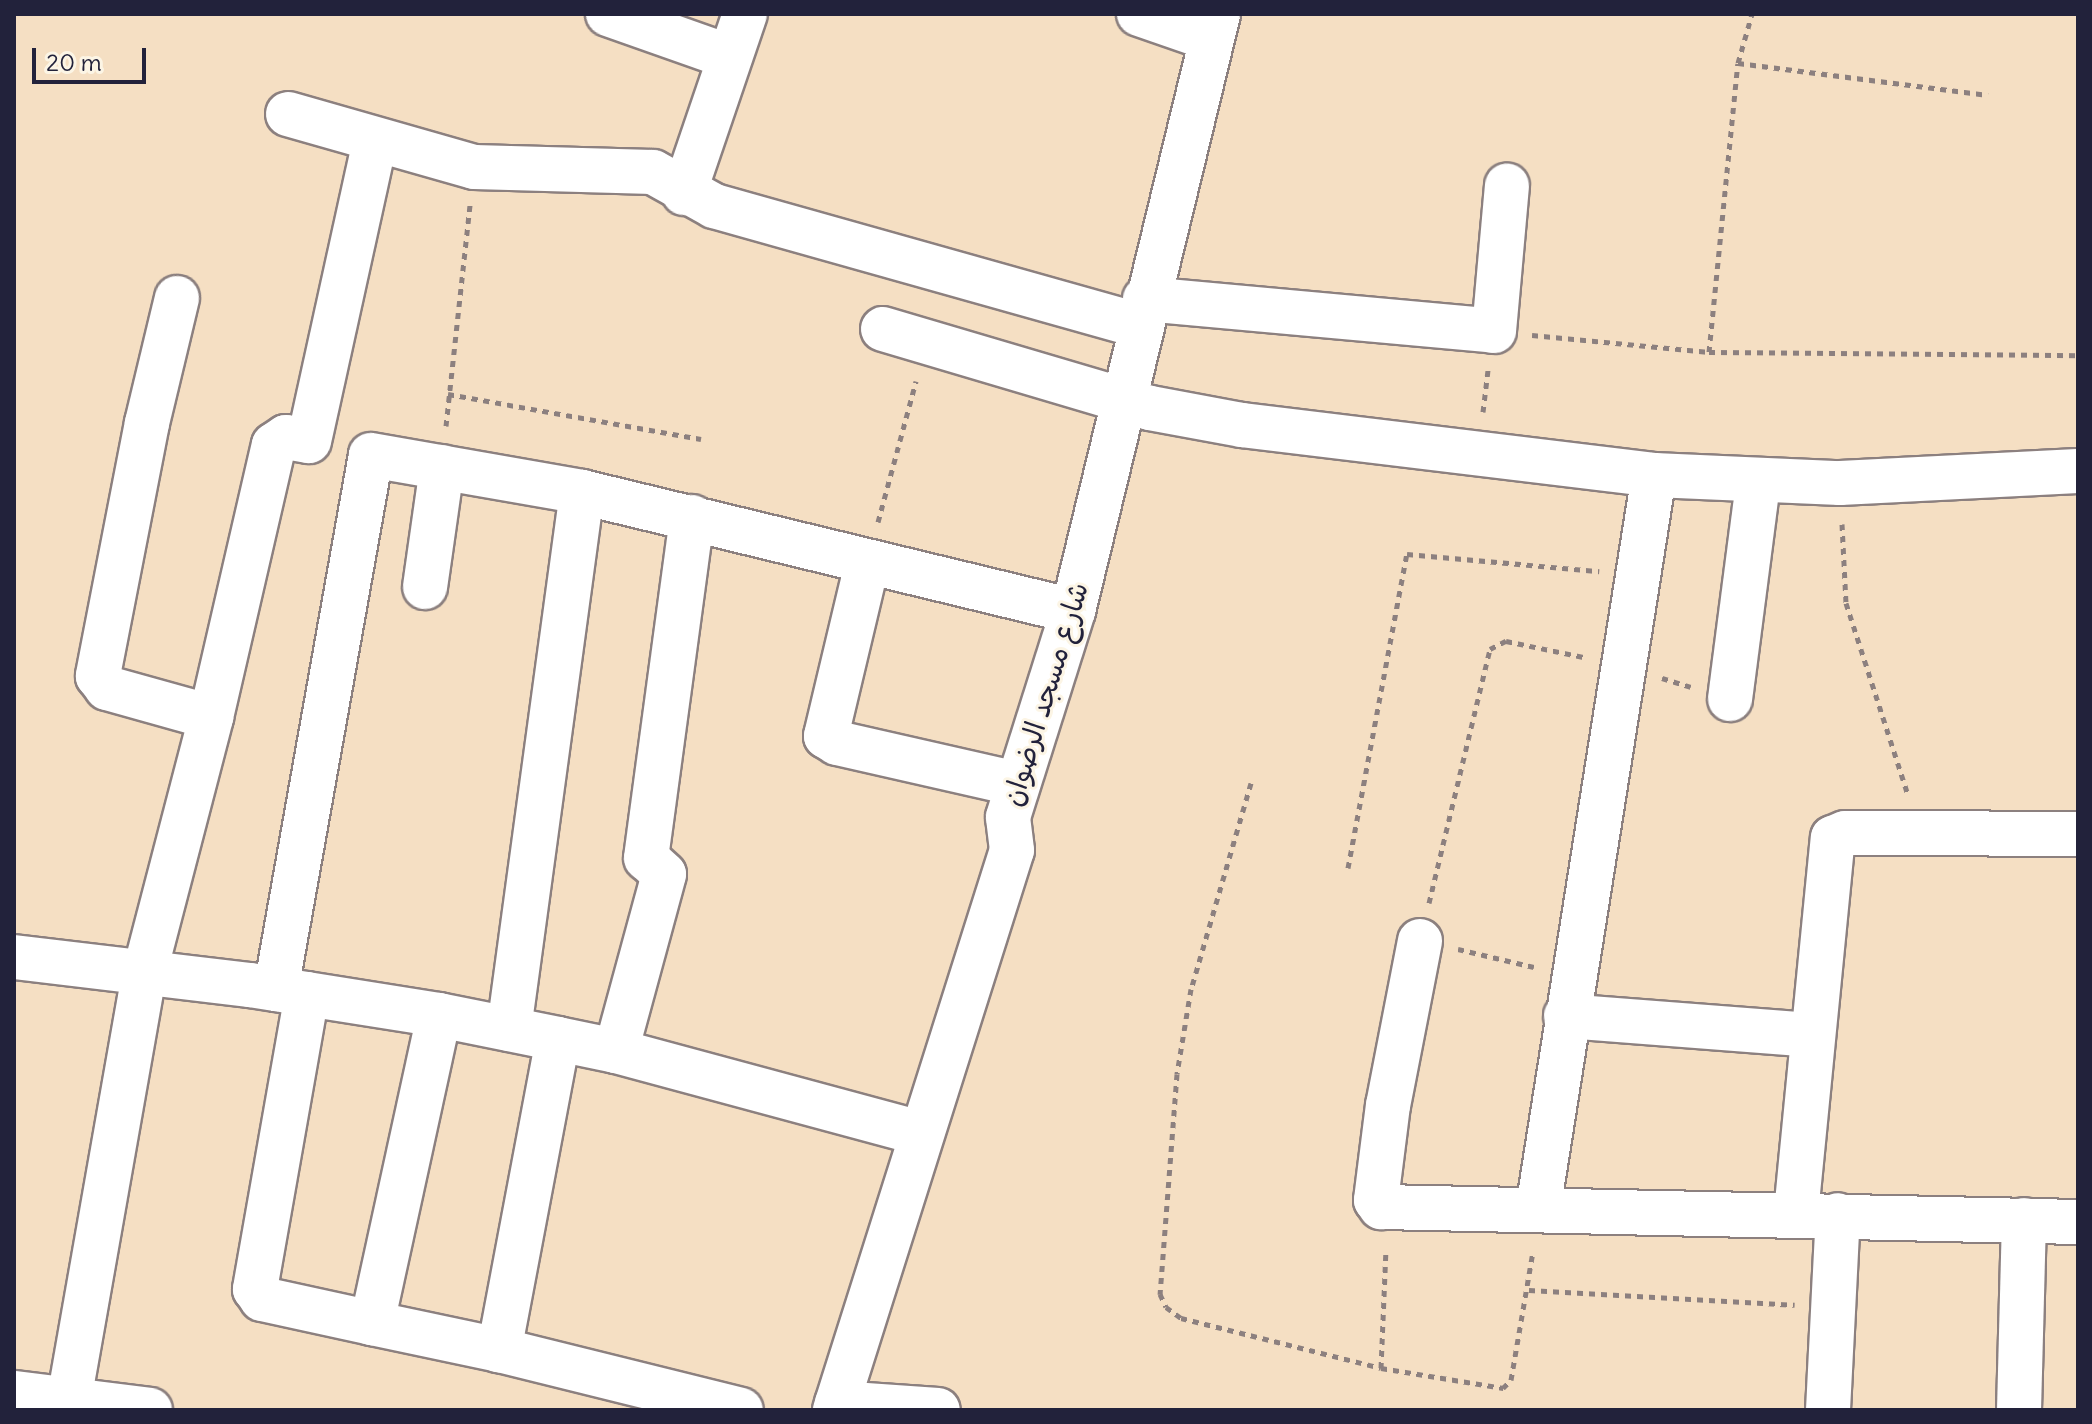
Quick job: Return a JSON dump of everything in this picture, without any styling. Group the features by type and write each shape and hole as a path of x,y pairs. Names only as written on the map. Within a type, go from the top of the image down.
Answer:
{"street":[{"path":"608,14 730,57"},
{"path":"684,193 745,14"},
{"path":"1139,14 1215,26"},
{"name":"شارع مسجد الرضوان","path":"836,1406 919,1133 1012,850 1007,824 1073,611 1142,312 1215,26"},
{"path":"288,114 474,167 653,172 684,193 714,206 1142,312 1494,331 1507,186"},
{"path":"309,441 375,140"},
{"path":"177,298 147,423 98,676 107,688 211,717"},
{"path":"883,329 1121,402 1242,425 1654,475 1758,482 1840,483 2078,471"},
{"path":"69,1400 145,971 211,717 274,445 281,438 582,492 692,517 867,564 1073,611"},
{"path":"371,455 291,992 255,1289 262,1299 499,1350 741,1410"},
{"path":"425,587 442,467"},
{"path":"1538,1209 1620,664 1654,475"},
{"path":"1730,699 1758,482"},
{"path":"509,1029 582,492"},
{"path":"616,1051 664,874 646,858 692,517"},
{"path":"867,564 826,736 837,743 1017,784"},
{"path":"1796,1213 1811,1035 1833,838 1845,833 2078,834"},
{"path":"1420,941 1399,1038 1378,1204 1388,1208 1796,1213 2078,1222"},
{"path":"14,957 145,971 439,1015 616,1051 919,1133"},
{"path":"1570,996 1811,1035"},
{"path":"372,1323 439,1015"},
{"path":"499,1350 558,1039"},
{"path":"1828,1410 1838,1215"},
{"path":"2019,1410 2024,1220"},
{"path":"14,1393 125,1408"},
{"path":"836,1406 938,1410"}],"path":[{"path":"1709,352 1738,63 1752,14"},
{"path":"1738,63 1988,95"},
{"path":"474,167 448,394 701,439"},
{"path":"1478,453 1494,331 1709,352 2078,355"},
{"path":"867,564 926,342"},
{"path":"1840,483 1846,603 1919,832"},
{"path":"1348,868 1407,554 1636,575"},
{"path":"1570,996 1420,941 1490,649 1506,641 1620,664 1730,699"},
{"path":"1251,783 1191,989 1177,1074 1160,1294 1166,1307 1181,1318 1381,1368 1503,1388 1511,1380 1529,1290 1833,1307"},
{"path":"1381,1368 1388,1208"}]}
